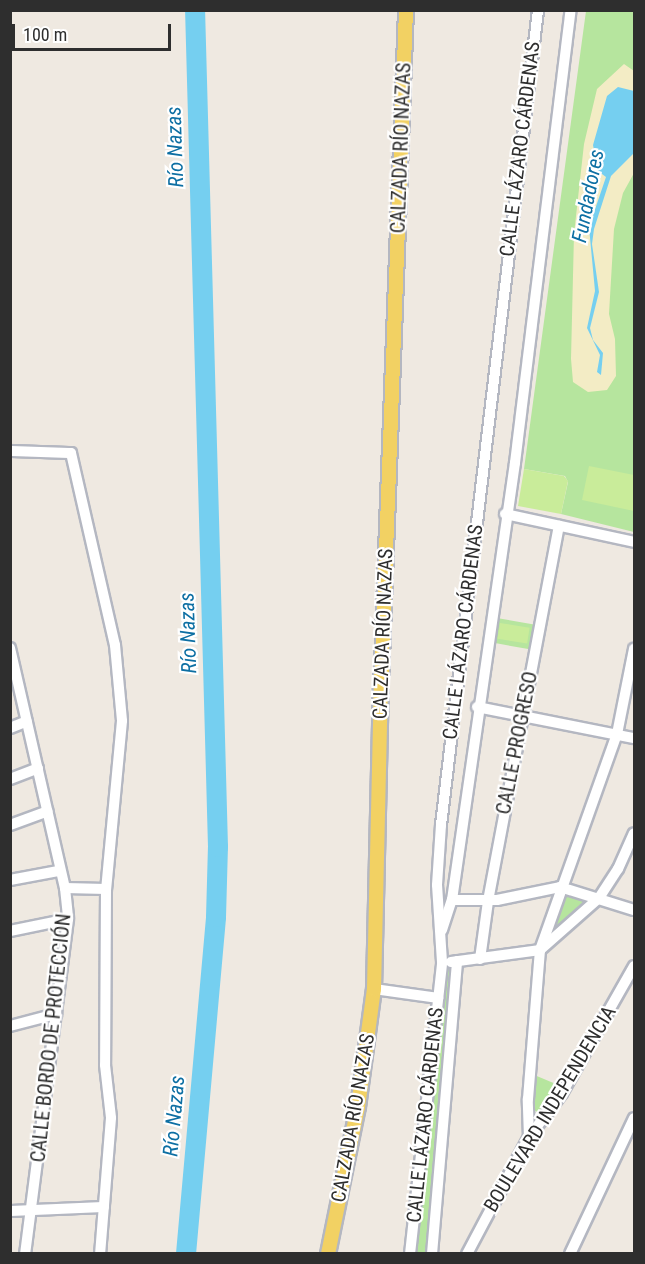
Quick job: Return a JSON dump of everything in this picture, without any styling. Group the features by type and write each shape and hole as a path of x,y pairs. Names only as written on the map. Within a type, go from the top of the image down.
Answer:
{"main road":[{"name":"CALZADA RÍO NAZAS","path":"328,1254 358,1107 374,989 381,688 406,10"}],"street":[{"name":"CALLE LÁZARO CÁRDENAS","path":"410,1254 442,962 437,885 441,825 538,10"},
{"path":"441,933 452,900 571,10"},
{"path":"10,451 71,453 115,645 122,721 106,889 105,1065 111,1118 100,1254"},
{"path":"505,514 634,542"},
{"name":"CALLE PROGRESO","path":"480,959 488,901 559,526"},
{"name":"CALLE BORDO DE PROTECCIÓN","path":"10,648 14,683 27,722 48,811 58,871 65,888 68,919 25,1254"},
{"path":"529,1137 528,1099 540,950 560,887 617,734 634,649"},
{"path":"477,707 634,738"},
{"path":"10,728 27,722"},
{"path":"10,778 38,768"},
{"path":"10,825 48,811"},
{"path":"442,962 457,962 540,950 599,898 618,869 634,833"},
{"path":"10,880 58,871"},
{"path":"452,900 488,901 560,887 634,910"},
{"path":"65,888 106,889"},
{"path":"10,931 68,919"},
{"path":"432,1254 457,962"},
{"name":"BOULEVARD INDEPENDENCIA","path":"467,1254 529,1137 562,1093 634,966"},
{"path":"374,989 438,998"},
{"path":"10,1026 56,1014"},
{"path":"570,1254 634,1118"},
{"path":"10,1211 32,1208 104,1207"}],"green space":[{"path":"586,11 634,11 634,532 561,514 568,482 565,476 524,469"},
{"path":"589,466 634,475 634,511 582,500"},
{"path":"524,469 564,476 568,481 561,514 518,506"},
{"path":"491,617 538,625 534,650 487,642"},
{"path":"500,623 530,628 527,643 497,639"},
{"path":"561,892 586,901 545,941"},
{"path":"443,966 455,966 431,1253 410,1254"},
{"path":"532,1074 563,1087 543,1115 530,1108"}],"sand":[{"path":"624,64 634,71 634,173 623,193 614,229 609,314 615,339 616,376 607,390 588,392 573,382 571,359 574,234 584,144 597,89"}],"water":[{"path":"618,87 634,91 634,153 611,176 594,229 592,244 599,292 590,328 593,340 603,353 601,375 597,372 600,355 587,328 595,291 589,227 606,177 598,171 593,145 607,96"}],"waterway":[{"name":"Río Nazas","path":"186,1254 216,917 218,847 195,10"}],"water label":[{"name":"Fundadores","path":"588,196"}]}
